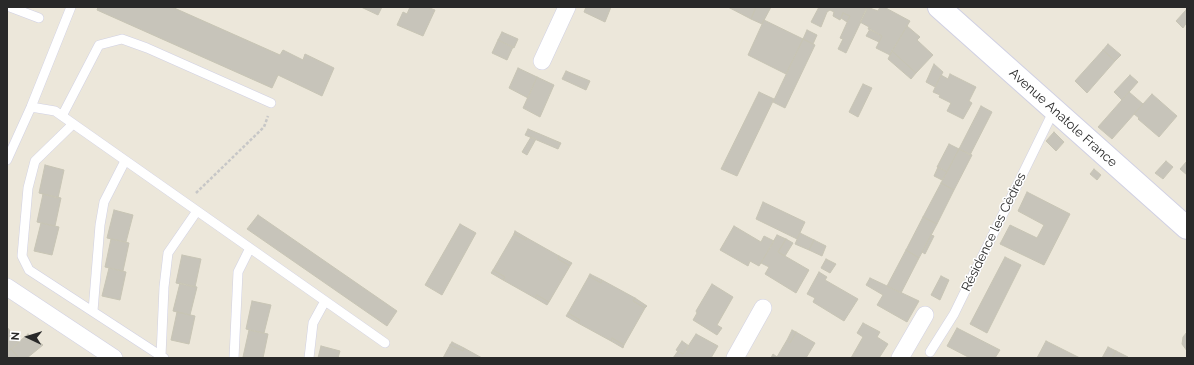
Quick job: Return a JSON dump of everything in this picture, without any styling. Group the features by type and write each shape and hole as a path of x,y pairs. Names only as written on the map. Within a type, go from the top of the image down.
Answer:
{"main road":[{"name":"Avenue Anatole France","path":"939,7 1187,228"}],"street":[{"path":"542,60 567,7"},
{"path":"7,287 114,358"},
{"path":"735,358 763,308"},
{"path":"900,358 925,315"}],"lane":[{"path":"10,7 39,18"},
{"path":"7,160 31,106 71,7"},
{"path":"62,116 99,45 122,40 147,48 271,103"},
{"path":"31,106 55,111 385,343"},
{"name":"Résidence les Cèdres","path":"930,352 954,314 1054,110"},
{"path":"72,124 35,161 28,188 22,256 30,270 163,357"},
{"path":"93,311 100,225 104,202 125,160"},
{"path":"163,357 164,287 168,253 197,211"},
{"path":"234,358 238,272 250,248"},
{"path":"309,358 313,323 325,301"}],"path":[{"path":"185,203 264,127 271,103"}],"building":[{"path":"98,7 172,7 280,55 283,50 303,60 305,54 334,68 322,96 278,75 272,88 97,10"},
{"path":"361,7 382,7 378,15"},
{"path":"410,7 427,7 435,10 423,36 397,25 403,12 407,14"},
{"path":"586,7 611,7 605,22 584,12"},
{"path":"728,7 756,7 751,19"},
{"path":"756,7 771,7 762,24 751,19"},
{"path":"819,7 863,7 867,9 846,53 838,49 843,39 840,38 850,16 843,13 840,20 833,16 834,12 830,10 827,12 821,27 811,22"},
{"path":"867,7 878,11 880,7 884,7 910,21 890,55 876,48 882,36 868,29 869,27 860,22"},
{"path":"1186,10 1187,22 1183,28 1176,21"},
{"path":"843,13 850,16 847,22 841,18"},
{"path":"764,20 803,39 786,74 748,55"},
{"path":"907,26 920,37 917,40 933,55 916,73 892,51"},
{"path":"870,29 882,36 879,42 866,36"},
{"path":"807,30 817,35 813,44 803,39"},
{"path":"502,32 518,39 514,48 498,40"},
{"path":"803,39 815,45 785,108 773,102"},
{"path":"498,40 513,47 507,60 492,53"},
{"path":"1108,44 1121,55 1115,61 1103,50"},
{"path":"1103,50 1115,61 1087,93 1075,81"},
{"path":"892,51 916,73 911,79 888,59"},
{"path":"934,64 943,72 935,87 926,82"},
{"path":"518,68 537,77 528,98 509,88"},
{"path":"566,71 590,81 586,90 562,79"},
{"path":"950,74 976,87 969,101 972,103 963,119 947,111 951,103 933,92 941,75 948,79"},
{"path":"1130,75 1138,82 1122,100 1114,92"},
{"path":"537,77 554,85 540,117 523,108"},
{"path":"863,84 872,88 858,117 849,112"},
{"path":"759,92 774,99 737,176 721,169"},
{"path":"1129,92 1143,104 1112,139 1098,127"},
{"path":"1152,94 1177,116 1159,137 1134,114"},
{"path":"981,106 992,112 970,155 959,149"},
{"path":"528,129 561,143 558,149 525,135"},
{"path":"1054,132 1064,142 1056,151 1046,141"},
{"path":"531,137 536,139 527,155 522,152"},
{"path":"949,144 959,149 947,172 937,167"},
{"path":"959,149 972,155 954,190 941,183"},
{"path":"1166,161 1173,167 1163,179 1155,173"},
{"path":"1187,161 1187,175 1180,169"},
{"path":"45,165 64,170 58,198 39,193"},
{"path":"938,167 947,172 942,180 934,176"},
{"path":"1094,169 1101,175 1097,180 1090,174"},
{"path":"941,183 954,190 937,224 923,217"},
{"path":"1027,192 1070,214 1044,265 1000,244 1010,225 1037,238 1044,225 1018,211"},
{"path":"43,194 61,198 55,226 37,222"},
{"path":"763,202 805,222 797,239 756,219"},
{"path":"114,210 133,215 126,242 107,238"},
{"path":"258,215 397,311 387,326 247,229"},
{"path":"923,217 937,224 919,258 906,250"},
{"path":"41,223 59,227 52,255 34,251"},
{"path":"460,224 476,233 442,295 425,285"},
{"path":"734,226 761,242 764,236 774,241 759,266 750,261 748,266 720,250"},
{"path":"515,231 527,238 526,240 514,234"},
{"path":"800,233 814,240 809,250 795,244"},
{"path":"514,234 526,240 527,238 559,256 558,259 570,266 549,302 537,295 535,298 503,280 505,277 493,270"},
{"path":"777,235 786,239 778,252 809,270 796,293 765,274 769,267 761,263"},
{"path":"931,235 934,236 925,254 922,252"},
{"path":"111,239 129,243 123,271 105,267"},
{"path":"786,239 793,243 785,256 778,252"},
{"path":"814,240 826,246 822,256 809,250"},
{"path":"906,250 919,258 901,293 887,286"},
{"path":"182,255 201,259 195,287 176,283"},
{"path":"559,256 572,263 570,266 558,259"},
{"path":"1005,257 1021,265 987,333 970,324"},
{"path":"826,259 836,264 830,273 821,268"},
{"path":"109,268 126,272 120,300 102,296"},
{"path":"493,270 505,277 503,280 491,273"},
{"path":"819,272 827,277 825,280 858,299 844,321 813,302 815,298 807,294"},
{"path":"590,274 602,280 601,283 589,276"},
{"path":"589,276 601,283 602,280 635,298 633,301 645,308 624,345 612,338 611,341 578,323 580,320 568,313"},
{"path":"941,276 949,280 940,300 931,295"},
{"path":"870,278 919,301 907,322 877,305 883,295 866,285"},
{"path":"180,283 197,287 190,315 173,311"},
{"path":"712,284 733,297 717,325 722,328 717,335 693,320 697,313 696,311"},
{"path":"537,295 549,302 547,305 535,298"},
{"path":"635,298 647,306 645,308 633,301"},
{"path":"252,301 271,305 264,333 246,329"},
{"path":"177,312 195,316 189,344 171,340"},
{"path":"568,313 580,320 578,323 566,316"},
{"path":"863,323 880,332 877,337 888,344 879,358 851,358 863,337 857,333"},
{"path":"7,327 19,342 7,353"},
{"path":"957,328 1000,350 995,358 970,358 947,346"},
{"path":"249,330 268,334 263,358 243,357"},
{"path":"792,330 796,332 790,343 787,340"},
{"path":"796,332 815,343 806,358 771,358 773,354 777,357 787,340 790,343"},
{"path":"1187,332 1187,351 1182,344 1183,337"},
{"path":"28,334 43,345 27,358 19,358 11,349"},
{"path":"696,334 718,346 711,358 673,358 678,351 683,354"},
{"path":"612,338 624,345 623,348 611,341"},
{"path":"682,341 689,346 683,354 676,350"},
{"path":"1046,341 1080,358 1037,358"},
{"path":"452,342 464,348 463,351 450,345"},
{"path":"450,345 463,351 464,348 482,358 443,358"},
{"path":"321,346 340,351 338,358 318,358"},
{"path":"1108,347 1116,351 1112,358 1102,358"},
{"path":"11,349 19,358 7,358 7,353"},
{"path":"1116,351 1128,357 1128,358 1112,358"}]}
